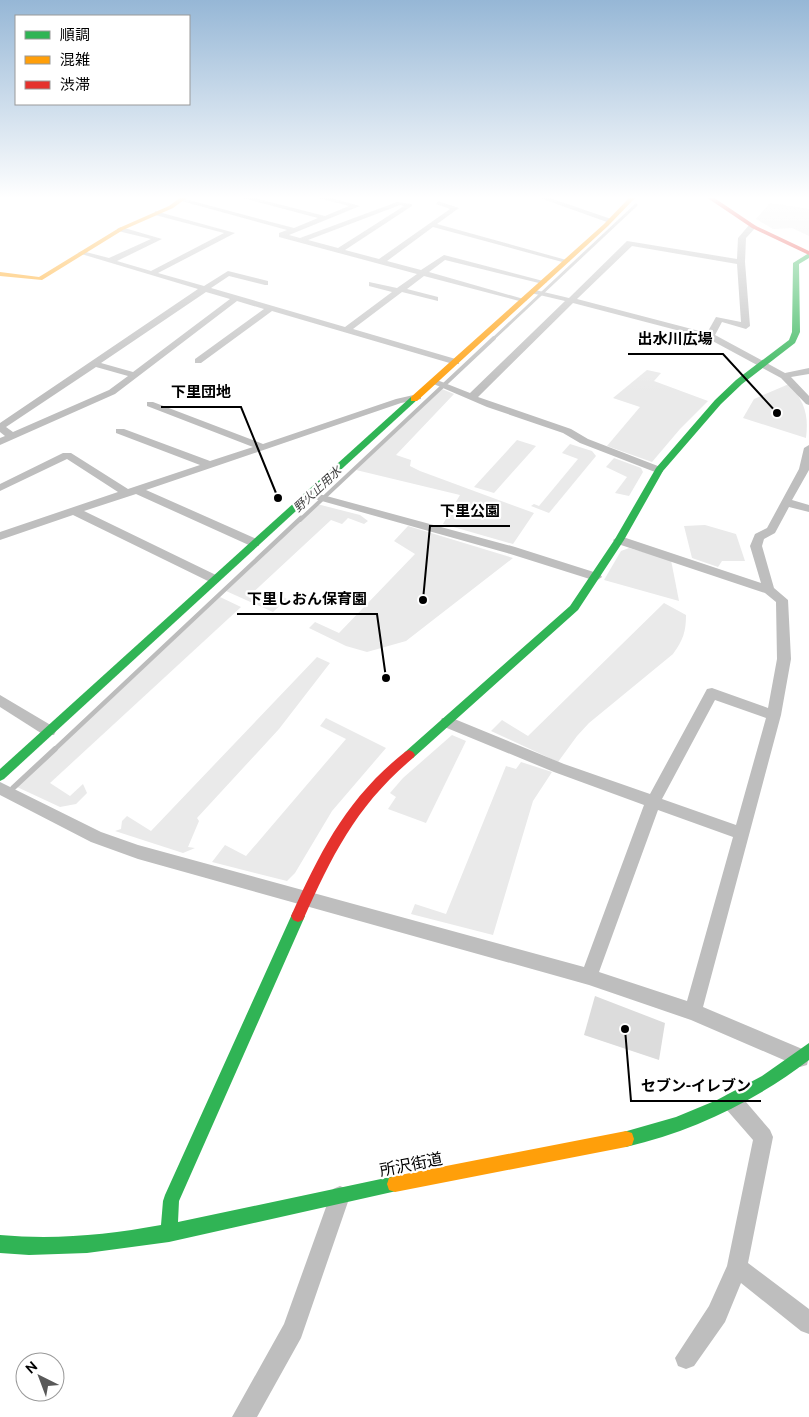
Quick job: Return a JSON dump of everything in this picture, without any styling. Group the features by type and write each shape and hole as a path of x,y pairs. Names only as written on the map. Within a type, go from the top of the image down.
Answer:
{"street":[{"path":"0,274 40,279 66,263"},
{"path":"117,263 456,362"},
{"path":"152,273 171,263"},
{"path":"384,263 523,300"},
{"path":"347,330 436,263"},
{"path":"462,263 570,300 710,336 784,376 809,402"},
{"path":"0,776 255,543 317,496 418,397 439,384 456,362 523,300 540,289 564,263"},
{"path":"472,397 609,263"},
{"path":"710,336 719,319 746,326 741,263"},
{"path":"169,1234 171,1201 306,899 332,846 377,783 574,608 619,540 659,470 718,402 792,341 796,332 796,263"},
{"path":"12,436 0,427 228,273 265,283"},
{"path":"372,284 435,299"},
{"path":"0,442 112,392 236,298"},
{"path":"198,361 271,308"},
{"path":"93,363 135,375"},
{"path":"784,376 809,371"},
{"path":"439,384 568,431 584,441 659,470"},
{"path":"0,536 399,401 418,397"},
{"path":"150,404 263,447"},
{"path":"120,431 210,465"},
{"path":"769,590 756,546 758,537 771,530 804,469 809,448"},
{"path":"0,488 66,455 131,492 255,543"},
{"path":"317,496 511,550 596,576"},
{"path":"786,502 809,509"},
{"path":"74,511 214,580"},
{"path":"0,524 21,529"},
{"path":"619,540 769,590 782,600 784,659 774,715 694,1012"},
{"path":"589,977 653,802 712,693 774,715"},
{"path":"0,700 49,731"},
{"path":"447,722 529,754 559,768 743,834"},
{"path":"0,788 96,837 188,867 589,977 694,1012 804,1054"},
{"name":"所沢街道","path":"0,1244 34,1248 106,1244 169,1234 341,1195 659,1132 733,1102 780,1074 804,1054"},
{"path":"686,1358 717,1314 737,1268 763,1138 733,1102"},
{"path":"244,1417 293,1330 341,1195"},
{"path":"737,1268 809,1323"}],"shaded area":[{"path":"647,370 661,373 654,381 708,401 680,429 652,462 607,446 640,407 613,398"},
{"path":"789,384 804,408 807,422 806,438 743,418 754,399"},
{"path":"442,389 454,394 396,455 411,460 410,466 420,471 534,513 513,544 443,524 460,495 356,470"},
{"path":"517,440 536,446 494,493 474,487"},
{"path":"570,444 592,451 596,456 549,513 531,506 534,504 539,506 578,459 562,453"},
{"path":"614,458 641,468 643,472 629,496 615,493 627,477 606,467"},
{"path":"317,504 360,515 368,521 364,524 348,518 342,524 331,520 248,597 266,605 278,594 287,599 273,612 226,591"},
{"path":"705,525 736,534 745,561 722,561 718,567 692,558 684,526"},
{"path":"408,526 513,558 406,641 367,652 346,646 309,628 315,622 339,633 415,554 394,541"},
{"path":"629,548 671,560 679,601 604,580 621,551"},
{"path":"220,597 241,607 50,783 70,796 83,784 87,793 76,804 60,807 17,787"},
{"path":"664,603 686,615 685,631 682,640 673,654 589,723 558,762 491,731 502,720 528,736"},
{"path":"317,657 330,663 279,729 197,818 199,821 188,847 195,848 183,853 115,831 121,829 122,821 127,816 151,831"},
{"path":"326,718 386,748 332,811 295,873 287,881 212,862 225,845 246,856 346,739 320,726"},
{"path":"452,735 466,741 426,823 388,809 396,797 390,793 403,778"},
{"path":"521,762 552,772 533,801 493,935 411,914 415,904 446,914 506,766 516,769"}],"building":[{"path":"595,996 665,1023 659,1060 584,1035"}],"waterway":[{"name":"野火止用水","path":"493,339 574,263"},
{"name":"野火止用水","path":"300,520 494,338"},
{"name":"野火止用水","path":"54,750 301,518"},
{"name":"野火止用水","path":"13,788 55,749"}],"traffic: fast":[{"path":"409,755 574,608 619,540 659,470 718,402 739,382 792,341 796,332 796,263"},
{"path":"0,776 414,399"},
{"path":"169,1233 171,1201 298,916"},
{"path":"626,1139 676,1125 723,1106 767,1081 809,1051"},
{"path":"0,1244 29,1246 87,1245 144,1237 395,1184"}],"traffic: slow":[{"path":"0,274 40,279 66,263"},
{"path":"414,399 564,263"},
{"path":"395,1184 626,1139"}],"traffic: jam":[{"path":"298,916 332,846 364,797 409,755"}],"place":[{"name":"出水川広場","path":"777,413"},
{"name":"下里団地","path":"278,498"},
{"name":"下里公園","path":"423,600"},
{"name":"下里しおん保育園","path":"386,678"},
{"name":"セブン-イレブン","path":"625,1029"}]}
